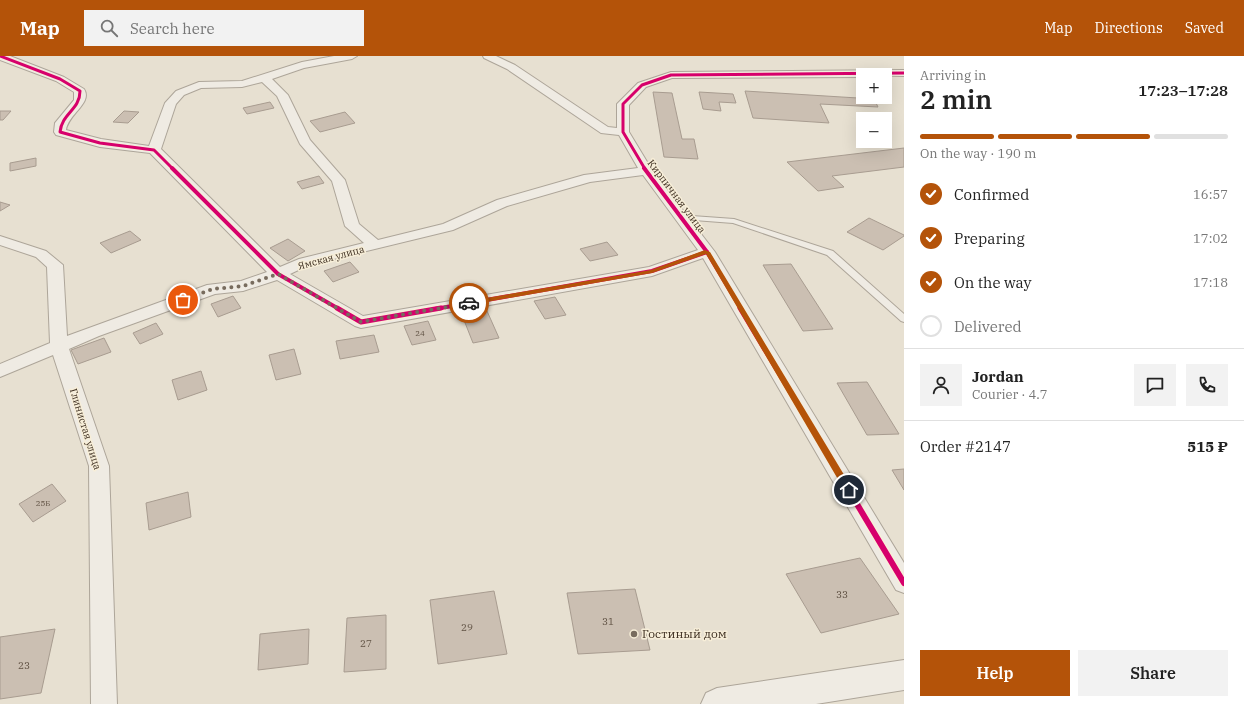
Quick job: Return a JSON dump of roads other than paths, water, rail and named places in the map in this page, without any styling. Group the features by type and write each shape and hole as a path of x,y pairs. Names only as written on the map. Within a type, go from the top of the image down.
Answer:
{"street":[{"path":"0,56 60,79 80,91 80,100 61,123 60,132 100,143 154,150 278,274 361,322 652,271 707,252"},
{"path":"154,150 171,103 180,93 199,85 242,84 302,65 352,56"},
{"path":"488,56 511,67 605,130 623,132 624,104 642,85 670,75 904,73"},
{"path":"264,78 282,95 304,141 338,180 352,226 375,245"},
{"name":"Кирпичная улица","path":"623,132 646,171 707,252 904,583"},
{"name":"Ямская улица","path":"0,371 93,332 213,289 243,286 278,274 304,262 448,227 502,203 589,178 646,171"},
{"name":"Глинистая улица","path":"0,240 42,254 55,265 59,346 99,466 104,704"},
{"path":"717,704 904,675"}],"lane":[{"path":"681,217 734,221 830,253 904,319"}],"place":[{"name":"Гостиный дом","path":"634,634"}]}
